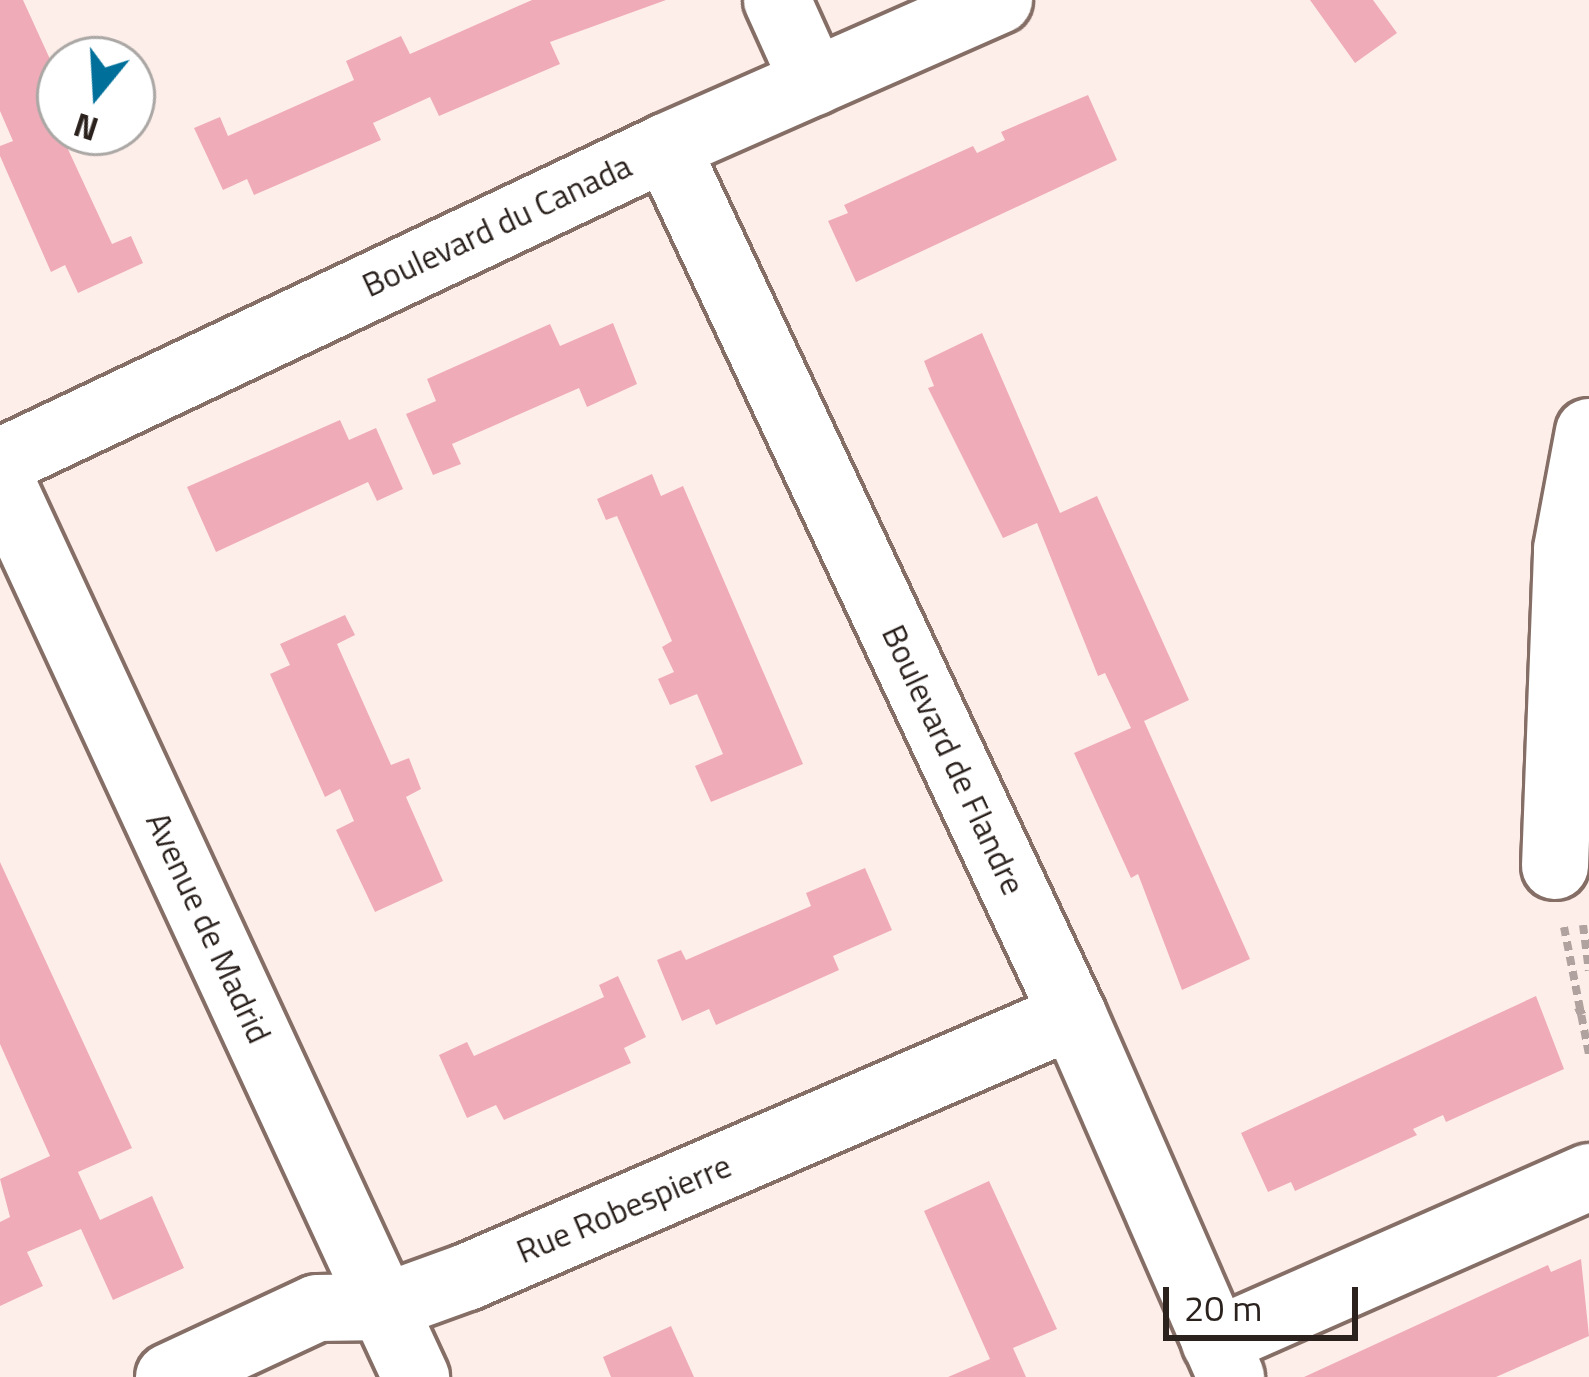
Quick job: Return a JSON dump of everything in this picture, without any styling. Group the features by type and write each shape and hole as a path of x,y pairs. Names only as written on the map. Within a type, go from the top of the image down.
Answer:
{"street":[{"path":"777,0 814,82"},
{"name":"Boulevard du Canada","path":"0,462 666,147 999,0"},
{"name":"Boulevard de Flandre","path":"666,147 1073,1015 1223,1359"},
{"path":"1555,866 1567,549 1589,432"},
{"name":"Avenue de Madrid","path":"0,479 416,1377"},
{"name":"Rue Robespierre","path":"169,1377 316,1307 384,1307 1073,1015"},
{"path":"1223,1359 1589,1177"}],"path":[{"path":"1555,866 1576,1013 1589,1055"},
{"path":"1576,1013 1589,1007"}],"building":[{"path":"0,0 23,0 39,36 36,156 71,156 112,244 131,236 143,263 78,293 65,265 51,272 0,156 0,146 13,141 0,111"},
{"path":"532,0 666,0 550,42 560,64 439,116 430,97 373,123 381,140 254,195 247,179 223,190 194,128 220,117 228,136 354,80 346,61 401,36 410,54"},
{"path":"1310,0 1373,0 1397,33 1355,63"},
{"path":"1088,95 1117,160 856,282 828,221 848,213 844,205 973,146 977,153 1005,140 1001,132"},
{"path":"613,323 637,384 587,407 579,388 452,444 461,464 433,475 406,414 436,401 427,379 550,324 560,346"},
{"path":"982,333 1060,513 1097,496 1189,700 1144,721 1250,959 1182,990 1138,874 1131,878 1074,753 1131,728 1105,673 1098,676 1037,523 1003,538 928,388 934,386 924,361"},
{"path":"340,420 349,440 376,428 403,489 377,501 368,482 216,552 187,487"},
{"path":"652,474 661,496 683,486 803,764 711,802 695,766 723,754 697,694 670,705 658,679 674,672 662,647 672,641 617,516 606,520 597,499"},
{"path":"345,615 355,635 337,644 391,765 409,758 421,789 406,797 443,881 375,912 336,830 354,821 340,789 325,797 270,674 290,665 280,644"},
{"path":"0,862 132,1148 78,1172 100,1220 152,1196 184,1268 113,1300 81,1229 27,1252 43,1286 0,1306 0,1222 10,1217 0,1179 50,1156 0,1044"},
{"path":"865,868 892,930 833,956 839,970 716,1025 709,1009 682,1021 657,960 681,950 686,960 811,906 806,893"},
{"path":"618,976 646,1037 624,1048 631,1063 504,1120 496,1105 467,1118 439,1055 467,1042 474,1056 604,997 599,985"},
{"path":"1536,996 1564,1069 1446,1122 1443,1115 1413,1129 1417,1135 1295,1191 1291,1182 1268,1192 1241,1133"},
{"path":"989,1181 1057,1329 1013,1348 1026,1377 948,1377 990,1359 924,1211"},
{"path":"1581,1259 1589,1336 1496,1377 1304,1377 1548,1265 1551,1272"},
{"path":"671,1326 694,1377 611,1377 603,1357"}]}
